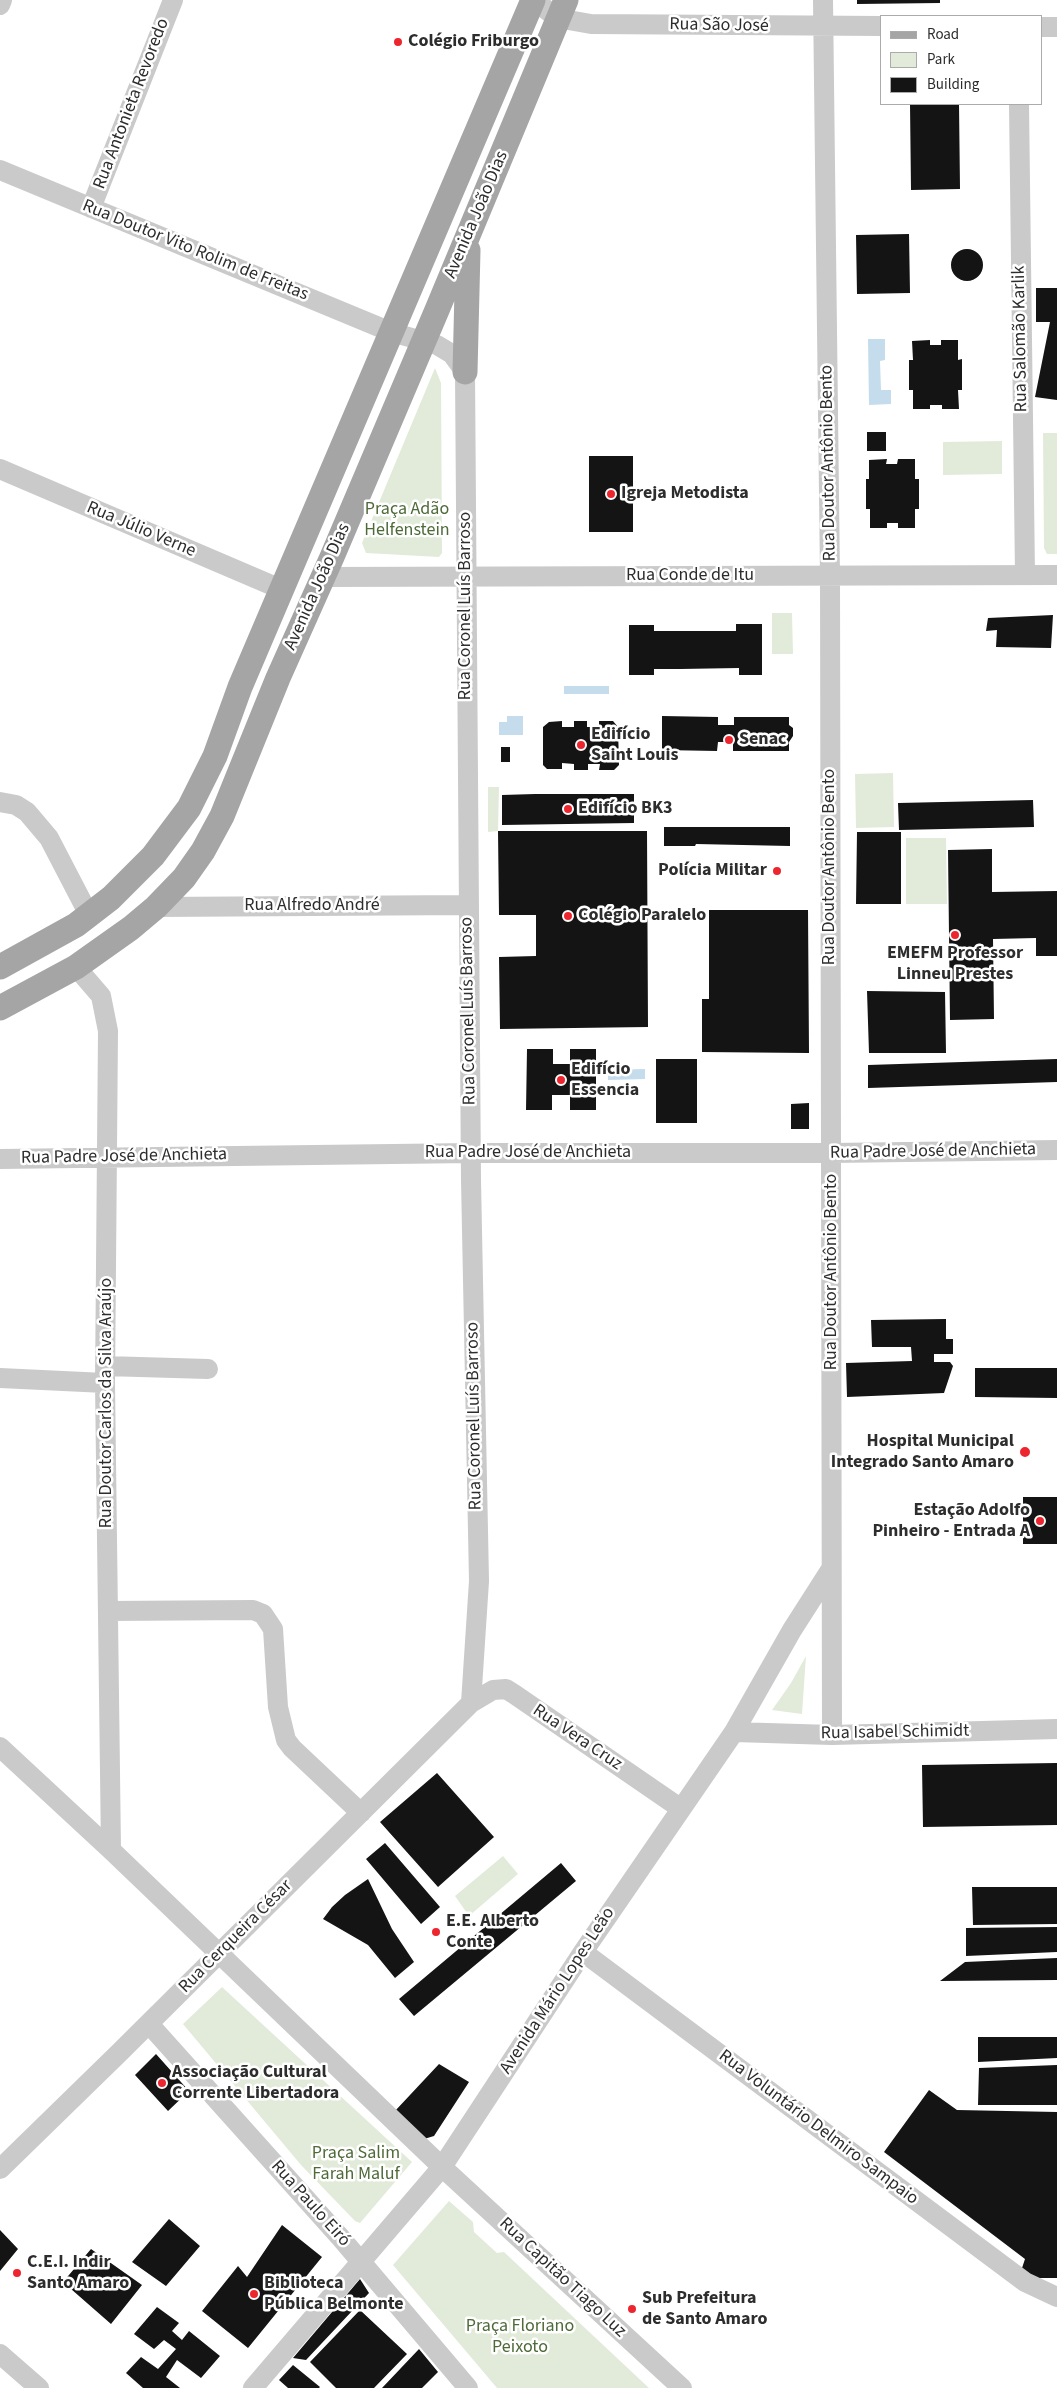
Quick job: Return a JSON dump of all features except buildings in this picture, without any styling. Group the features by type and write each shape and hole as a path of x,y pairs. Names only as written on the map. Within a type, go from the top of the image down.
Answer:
{"main road":[{"name":"Avenida João Dias","path":"0,967 89,915 112,898 132,879 174,831 189,808 215,756 240,688 534,0"},
{"name":"Avenida João Dias","path":"0,1008 76,966 131,928 156,908 184,878 203,851 222,816 278,678 424,342 562,9"},
{"path":"465,372 468,236"}],"street":[{"path":"0,4 2,0"},
{"name":"Rua Antonieta Revoredo","path":"91,208 173,0"},
{"path":"534,0 562,9"},
{"name":"Rua Doutor Antônio Bento","path":"823,0 830,576 832,1735"},
{"name":"Rua São José","path":"562,9 591,24 880,26"},
{"path":"1042,27 1057,27"},
{"name":"Rua Salomão Karlik","path":"1019,105 1025,575"},
{"name":"Rua Doutor Vito Rolim de Freitas","path":"0,170 391,332 424,342"},
{"path":"424,342 444,348 457,360 465,372"},
{"name":"Rua Coronel Luís Barroso","path":"465,372 468,905 479,1581 471,1703"},
{"name":"Rua Júlio Verne","path":"0,470 283,590"},
{"name":"Rua Conde de Itu","path":"323,577 1057,575"},
{"path":"0,802 16,805 27,812 48,838 89,915"},
{"name":"Rua Alfredo André","path":"156,908 468,905"},
{"name":"Rua Doutor Carlos da Silva Araújo","path":"76,966 94,986 104,1004 108,1031 105,1374 111,1850"},
{"name":"Rua Padre José de Anchieta","path":"0,1159 471,1153 832,1153 1057,1150"},
{"path":"0,1378 208,1369"},
{"name":"Avenida Mário Lopes Leão","path":"253,2388 360,2261 442,2168 583,1952 680,1808 734,1732 792,1630 831,1569"},
{"path":"108,1611 253,1610 262,1614 273,1629 278,1707 286,1740 292,1748 361,1812"},
{"name":"Rua Vera Cruz","path":"471,1703 493,1690 506,1689 680,1808"},
{"name":"Rua Cerqueira César","path":"0,2169 149,2024 471,1703"},
{"name":"Rua Isabel Schimidt","path":"734,1732 832,1735 1057,1729"},
{"name":"Rua Capitão Tiago Luz","path":"0,1748 111,1850 218,1955 442,2168 682,2388"},
{"name":"Rua Voluntário Delmiro Sampaio","path":"583,1952 1024,2282 1057,2297"},
{"name":"Rua Paulo Eiró","path":"149,2024 360,2261 468,2388"},
{"path":"0,2354 39,2388"}],"green space":[{"name":"Praça Adão Helfenstein","path":"435,368 441,383 442,553 439,557 366,553 362,543"},
{"path":"1043,433 1057,433 1057,554 1047,554 1044,548"},
{"path":"1002,441 1002,474 943,475 943,442"},
{"path":"772,613 792,613 793,654 772,654"},
{"path":"893,773 894,827 856,828 855,774"},
{"path":"488,787 499,787 498,831 488,832"},
{"path":"906,838 946,838 947,904 906,904"},
{"path":"806,1656 802,1714 772,1710 791,1683"},
{"path":"503,1856 518,1874 469,1916 455,1896"},
{"name":"Praça Salim Farah Maluf","path":"222,1987 412,2162 360,2223 355,2221 301,2165 183,2024"},
{"name":"Praça Floriano Peixoto","path":"449,2201 473,2222 474,2232 497,2253 504,2252 649,2388 497,2388 393,2265"}],"water":[{"path":"868,339 885,339 885,360 880,361 881,390 891,390 891,404 869,405"},
{"path":"564,686 609,686 609,694 564,694"},
{"path":"507,716 523,716 523,735 499,735 499,722 507,722"},
{"path":"645,1069 645,1079 608,1080 608,1070"}],"place":[{"name":"Colégio Friburgo","path":"398,42"},
{"name":"Igreja Metodista","path":"611,494"},
{"name":"Senac","path":"729,740"},
{"name":"Edifício Saint Louis","path":"581,745"},
{"name":"Edifício BK3","path":"568,809"},
{"name":"Polícia Militar","path":"777,871"},
{"name":"Colégio Paralelo","path":"568,916"},
{"name":"EMEFM Professor Linneu Prestes","path":"955,935"},
{"name":"Edifício Essencia","path":"561,1080"},
{"name":"Hospital Municipal Integrado Santo Amaro","path":"1025,1452"},
{"name":"Estação Adolfo Pinheiro - Entrada A","path":"1040,1521"},
{"name":"E.E. Alberto Conte","path":"436,1932"},
{"name":"Associação Cultural Corrente Libertadora","path":"162,2083"},
{"name":"C.E.I. Indir Santo Amaro","path":"17,2273"},
{"name":"Biblioteca Pública Belmonte","path":"254,2294"},
{"name":"Sub Prefeitura de Santo Amaro","path":"632,2309"}]}
